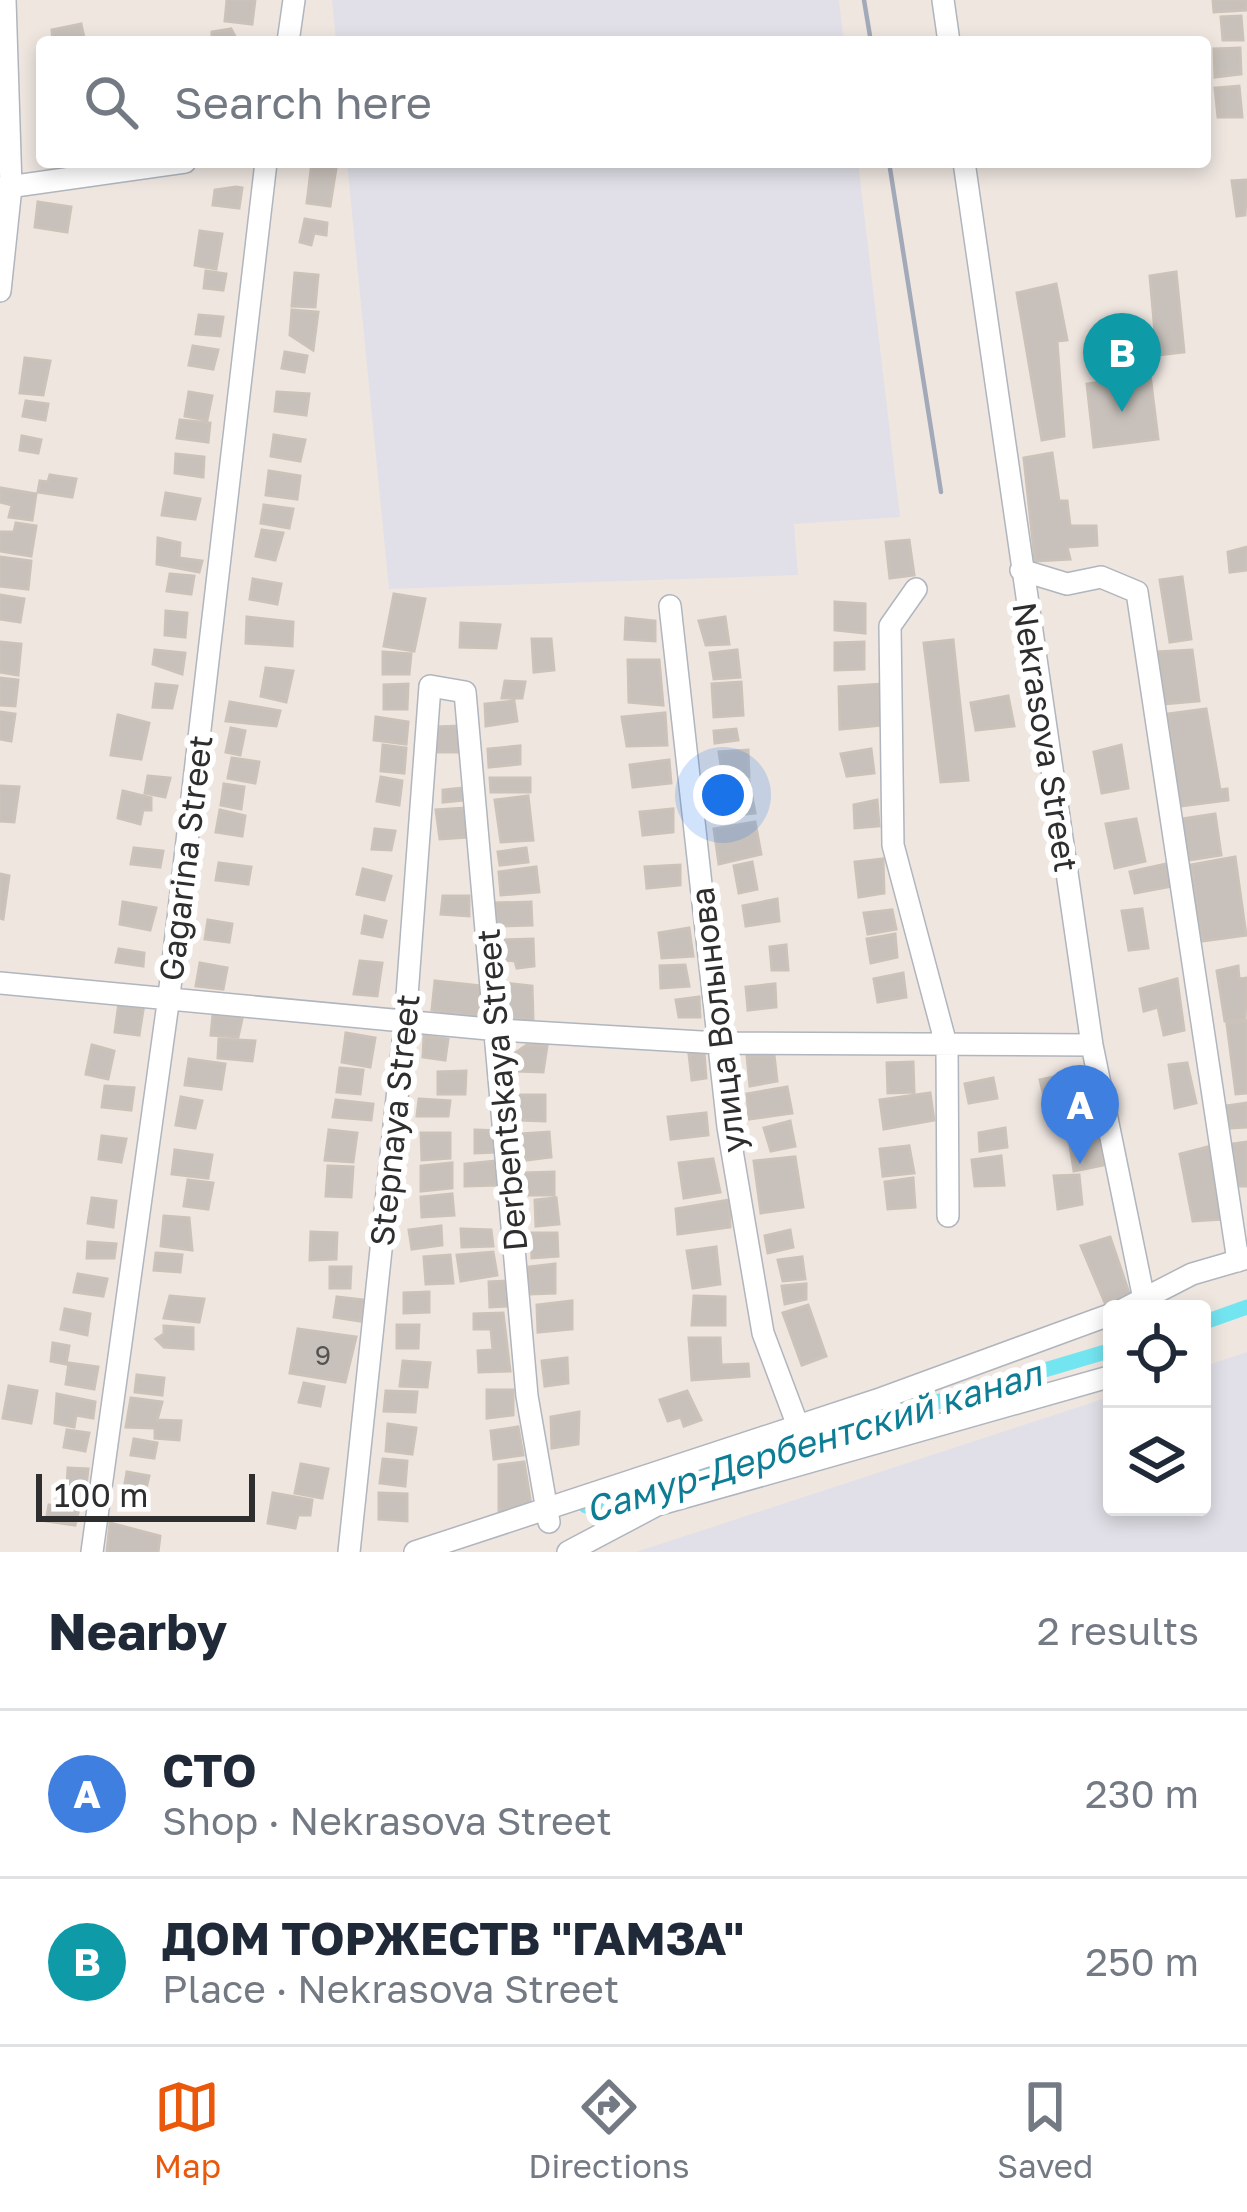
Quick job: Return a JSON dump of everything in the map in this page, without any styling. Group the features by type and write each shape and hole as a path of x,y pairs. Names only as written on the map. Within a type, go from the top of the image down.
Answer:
{"street":[{"path":"0,291 5,0"},
{"path":"289,36 294,0"},
{"path":"943,0 948,36"},
{"path":"5,188 143,168"},
{"name":"Gagarina Street","path":"92,1552 169,996 265,168"},
{"name":"Nekrasova Street","path":"965,168 1092,1045 1146,1300"},
{"path":"1021,570 1067,584 1101,578 1137,592 1243,1259 1192,1274 1153,1300"},
{"path":"916,589 890,626 892,845 947,1048 948,1216"},
{"name":"улица Волынова","path":"670,606 718,1043 763,1333 798,1426"},
{"name":"Stepnaya Street","path":"349,1552 405,1023 430,686"},
{"name":"Derbentskaya Street","path":"430,686 465,692 499,1030 527,1396 548,1515"},
{"path":"0,983 169,996 405,1023 718,1043 947,1048 1092,1045"},
{"path":"415,1552 548,1515 1059,1338 1103,1318"},
{"path":"568,1552 657,1505 1103,1379"}],"shaded area":[{"path":"332,0 839,0 843,36 335,36"},
{"path":"348,168 859,168 900,517 794,524 798,575 389,589"},
{"path":"1247,1352 1247,1552 636,1552 1103,1399 1103,1516 1211,1516 1211,1364"}],"building":[{"path":"227,0 255,0 252,24 225,21"},
{"path":"1213,0 1247,0 1247,10 1214,12"},
{"path":"1241,16 1243,40 1223,40 1221,17"},
{"path":"81,24 84,36 52,36 52,30"},
{"path":"231,29 235,36 212,36 212,32"},
{"path":"1240,48 1241,74 1215,77 1214,49"},
{"path":"1239,86 1242,117 1218,117 1215,88"},
{"path":"311,168 336,168 330,206 307,203"},
{"path":"1247,180 1245,215 1237,216 1232,181"},
{"path":"242,188 239,208 213,205 215,190"},
{"path":"38,202 71,207 67,232 35,227"},
{"path":"305,219 327,223 326,235 314,233 311,245 300,242"},
{"path":"200,231 222,234 216,269 195,265"},
{"path":"206,271 226,274 223,290 204,288"},
{"path":"1176,272 1184,352 1157,355 1150,276"},
{"path":"295,273 318,275 315,307 292,306"},
{"path":"1056,284 1067,340 1057,341 1064,436 1042,440 1017,293"},
{"path":"292,310 318,312 313,350 290,335"},
{"path":"199,315 223,317 220,336 196,334"},
{"path":"193,346 218,350 213,369 189,365"},
{"path":"285,352 307,356 304,372 282,368"},
{"path":"25,358 50,361 43,395 20,393"},
{"path":"1150,375 1158,439 1094,447 1087,384"},
{"path":"189,392 212,396 207,420 185,416"},
{"path":"277,392 309,394 306,415 275,411"},
{"path":"26,401 48,404 45,420 23,416"},
{"path":"180,420 210,423 208,442 177,438"},
{"path":"274,435 305,440 300,461 271,456"},
{"path":"22,436 41,440 38,453 20,450"},
{"path":"1052,453 1059,501 1067,501 1070,526 1096,526 1097,545 1067,547 1070,559 1035,561 1024,458"},
{"path":"176,454 204,457 203,477 175,473"},
{"path":"269,471 300,476 297,499 266,495"},
{"path":"50,475 76,479 72,497 38,492 40,481 48,482"},
{"path":"1,488 36,494 32,520 9,517 12,505 0,502"},
{"path":"166,493 200,499 195,519 162,515"},
{"path":"264,505 293,509 289,528 261,523"},
{"path":"16,523 36,526 31,556 0,551 0,532 14,532"},
{"path":"262,530 283,533 275,560 256,556"},
{"path":"158,538 180,543 179,558 202,561 199,572 157,564"},
{"path":"909,540 914,575 890,578 886,542"},
{"path":"1247,547 1247,570 1230,572 1228,552"},
{"path":"0,557 31,561 28,589 0,586"},
{"path":"170,574 194,576 191,594 167,591"},
{"path":"1182,577 1191,639 1170,642 1160,580"},
{"path":"253,579 281,584 277,604 250,599"},
{"path":"394,594 425,599 414,651 384,646"},
{"path":"0,595 24,599 20,622 0,619"},
{"path":"835,602 865,604 865,633 835,630"},
{"path":"166,611 187,613 185,637 165,635"},
{"path":"247,617 293,622 292,646 246,643"},
{"path":"725,617 729,644 706,645 699,621"},
{"path":"626,618 655,621 655,641 625,639"},
{"path":"461,623 500,625 496,648 460,647"},
{"path":"532,639 551,639 554,670 534,672"},
{"path":"953,640 968,780 941,782 924,643"},
{"path":"0,642 21,644 18,675 0,672"},
{"path":"864,642 864,669 835,670 835,643"},
{"path":"155,650 185,653 182,674 153,664"},
{"path":"737,650 740,677 714,679 710,653"},
{"path":"1192,650 1199,701 1164,704 1157,652"},
{"path":"383,652 411,654 409,674 383,674"},
{"path":"628,660 659,660 663,705 629,702"},
{"path":"266,668 293,671 286,702 261,696"},
{"path":"0,678 18,680 15,706 0,705"},
{"path":"505,681 525,682 522,698 502,698"},
{"path":"741,682 743,715 714,717 712,684"},
{"path":"156,684 177,686 172,708 153,707"},
{"path":"408,684 407,709 384,709 384,685"},
{"path":"882,684 884,725 840,729 839,687"},
{"path":"1008,696 1014,726 976,730 971,703"},
{"path":"514,701 517,721 486,726 485,704"},
{"path":"230,702 280,711 276,726 226,721"},
{"path":"1206,709 1220,790 1227,789 1228,800 1180,806 1168,714"},
{"path":"0,712 15,714 11,741 0,739"},
{"path":"665,713 667,745 627,746 622,717"},
{"path":"118,715 149,723 141,759 111,755"},
{"path":"376,717 408,722 406,744 374,740"},
{"path":"460,726 461,752 436,752 436,727"},
{"path":"231,728 245,731 240,755 226,752"},
{"path":"736,729 738,740 715,743 714,731"},
{"path":"383,745 406,748 404,773 381,771"},
{"path":"1121,745 1128,788 1102,793 1094,752"},
{"path":"520,746 520,764 489,767 488,749"},
{"path":"871,749 874,773 847,776 841,754"},
{"path":"748,750 749,777 723,779 719,752"},
{"path":"232,758 259,762 255,783 228,778"},
{"path":"669,760 671,783 633,787 630,765"},
{"path":"148,776 170,778 165,797 145,793"},
{"path":"381,777 402,781 399,805 377,801"},
{"path":"490,778 530,778 530,792 491,792"},
{"path":"749,781 755,813 728,816 722,784"},
{"path":"224,784 244,787 241,809 221,805"},
{"path":"0,786 19,787 14,822 0,821"},
{"path":"464,788 465,800 443,802 443,790"},
{"path":"123,791 151,798 151,810 143,810 140,824 118,818"},
{"path":"528,796 533,840 501,842 495,800"},
{"path":"877,800 879,826 855,828 854,805"},
{"path":"465,808 468,837 440,839 436,810"},
{"path":"673,809 673,832 643,835 640,812"},
{"path":"220,810 245,816 242,836 216,832"},
{"path":"1215,814 1221,855 1189,860 1182,819"},
{"path":"1136,819 1145,861 1115,868 1106,824"},
{"path":"755,822 761,854 719,864 714,829"},
{"path":"375,829 395,831 391,850 372,849"},
{"path":"134,848 163,851 160,867 131,864"},
{"path":"526,848 528,862 500,865 498,852"},
{"path":"1235,857 1246,935 1202,941 1191,865"},
{"path":"883,859 884,893 859,897 855,862"},
{"path":"752,862 757,889 739,893 734,866"},
{"path":"219,863 251,867 248,884 216,880"},
{"path":"1166,864 1172,886 1135,893 1130,872"},
{"path":"680,865 680,885 647,888 645,867"},
{"path":"536,867 539,892 501,895 499,872"},
{"path":"363,869 391,876 384,900 357,894"},
{"path":"0,874 9,876 3,919 0,918"},
{"path":"443,896 469,896 469,916 441,914"},
{"path":"777,899 779,921 746,926 743,906"},
{"path":"123,902 156,908 150,930 120,924"},
{"path":"531,902 532,925 497,926 496,903"},
{"path":"1142,909 1148,948 1129,950 1122,911"},
{"path":"892,910 896,929 868,934 864,913"},
{"path":"365,916 386,921 382,937 362,933"},
{"path":"208,920 232,924 229,942 205,939"},
{"path":"689,928 693,956 662,958 659,933"},
{"path":"895,934 897,957 871,963 867,939"},
{"path":"533,939 534,966 517,968 515,961 504,960 502,940"},
{"path":"786,945 788,970 772,970 770,947"},
{"path":"119,949 144,953 143,966 116,962"},
{"path":"360,961 382,963 377,996 354,994"},
{"path":"200,963 227,968 223,989 196,986"},
{"path":"685,965 689,986 661,988 660,966"},
{"path":"1238,966 1239,979 1247,978 1245,1019 1225,1021 1217,971"},
{"path":"903,973 906,997 878,1002 874,979"},
{"path":"1177,979 1184,1030 1164,1035 1158,1007 1144,1011 1140,989"},
{"path":"435,981 482,986 478,1017 432,1010"},
{"path":"504,983 532,986 533,1020 505,1018"},
{"path":"775,984 776,1007 748,1010 746,987"},
{"path":"699,997 700,1017 679,1017 676,1000"},
{"path":"119,1002 144,1004 139,1035 115,1032"},
{"path":"213,1014 242,1019 238,1037 211,1035"},
{"path":"1247,1021 1247,1093 1236,1094 1227,1024"},
{"path":"346,1033 375,1038 370,1067 342,1062"},
{"path":"424,1036 448,1039 445,1060 423,1057"},
{"path":"219,1039 255,1041 252,1061 218,1058"},
{"path":"92,1045 114,1051 108,1079 86,1074"},
{"path":"527,1045 547,1046 543,1072 516,1071 515,1053"},
{"path":"704,1052 706,1078 692,1080 689,1054"},
{"path":"774,1055 777,1081 750,1086 747,1056"},
{"path":"189,1059 225,1064 221,1089 185,1085"},
{"path":"913,1062 914,1092 888,1093 887,1063"},
{"path":"1187,1063 1196,1103 1175,1108 1169,1065"},
{"path":"340,1068 363,1070 360,1094 337,1092"},
{"path":"466,1071 465,1094 438,1094 438,1072"},
{"path":"1073,1073 1080,1101 1047,1108 1040,1080"},
{"path":"993,1078 997,1098 969,1103 965,1084"},
{"path":"105,1086 134,1088 131,1110 102,1107"},
{"path":"787,1087 792,1113 749,1119 747,1094"},
{"path":"930,1093 934,1120 884,1129 880,1100"},
{"path":"518,1095 545,1095 545,1121 519,1120"},
{"path":"181,1097 202,1101 195,1128 176,1125"},
{"path":"419,1099 450,1101 448,1116 417,1116"},
{"path":"336,1100 373,1104 371,1120 333,1117"},
{"path":"1247,1103 1247,1127 1231,1128 1226,1106"},
{"path":"706,1113 708,1135 671,1139 668,1117"},
{"path":"790,1121 795,1146 771,1151 764,1128"},
{"path":"1005,1128 1007,1147 980,1151 979,1133"},
{"path":"329,1130 357,1133 353,1162 325,1160"},
{"path":"475,1130 499,1131 497,1152 475,1153"},
{"path":"549,1132 551,1157 526,1160 522,1134"},
{"path":"421,1133 450,1133 450,1158 422,1160"},
{"path":"1099,1135 1103,1165 1074,1171 1070,1145"},
{"path":"102,1136 126,1139 121,1162 99,1159"},
{"path":"1247,1142 1247,1186 1237,1186 1232,1144"},
{"path":"909,1146 914,1173 883,1176 880,1149"},
{"path":"1211,1146 1223,1219 1193,1221 1180,1154"},
{"path":"175,1150 212,1155 208,1178 172,1174"},
{"path":"1001,1156 1004,1185 975,1186 972,1160"},
{"path":"795,1157 803,1207 761,1213 754,1161"},
{"path":"713,1159 720,1192 684,1198 679,1163"},
{"path":"497,1161 498,1185 465,1186 465,1164"},
{"path":"452,1163 452,1188 421,1191 421,1166"},
{"path":"328,1166 353,1167 351,1197 326,1196"},
{"path":"554,1172 554,1195 524,1195 524,1173"},
{"path":"1079,1175 1082,1204 1058,1209 1054,1176"},
{"path":"913,1178 915,1207 888,1209 885,1182"},
{"path":"188,1180 213,1183 208,1209 184,1206"},
{"path":"452,1194 454,1215 422,1217 421,1197"},
{"path":"92,1198 116,1201 113,1227 88,1223"},
{"path":"556,1198 559,1224 536,1226 535,1200"},
{"path":"729,1200 730,1227 678,1234 676,1209"},
{"path":"164,1216 189,1218 192,1250 161,1246"},
{"path":"441,1226 442,1245 412,1249 409,1230"},
{"path":"461,1229 491,1230 493,1246 462,1247"},
{"path":"790,1230 793,1247 768,1253 765,1236"},
{"path":"311,1232 337,1233 336,1259 310,1260"},
{"path":"531,1233 557,1233 558,1256 532,1258"},
{"path":"1110,1237 1130,1296 1104,1300 1081,1246"},
{"path":"88,1242 116,1244 114,1258 87,1258"},
{"path":"716,1247 720,1284 693,1288 687,1251"},
{"path":"493,1252 497,1275 461,1281 457,1255"},
{"path":"156,1253 182,1255 180,1272 154,1270"},
{"path":"450,1255 453,1283 426,1284 424,1257"},
{"path":"802,1257 805,1279 783,1281 778,1260"},
{"path":"555,1264 555,1293 530,1294 529,1267"},
{"path":"330,1267 351,1267 350,1288 330,1288"},
{"path":"78,1274 107,1279 103,1296 74,1292"},
{"path":"506,1281 507,1306 490,1307 489,1282"},
{"path":"806,1284 806,1299 785,1304 782,1286"},
{"path":"429,1292 429,1312 404,1313 404,1293"},
{"path":"170,1296 204,1299 199,1322 164,1318"},
{"path":"694,1296 725,1297 725,1325 692,1325"},
{"path":"337,1297 364,1300 360,1321 334,1317"},
{"path":"572,1301 572,1329 538,1332 537,1305"},
{"path":"808,1305 826,1356 802,1365 783,1313"},
{"path":"65,1309 90,1314 87,1335 61,1329"},
{"path":"503,1313 510,1371 479,1372 478,1351 493,1350 491,1329 474,1329 474,1314"},
{"path":"397,1325 419,1325 418,1348 397,1348"},
{"path":"164,1326 193,1328 193,1349 164,1347 156,1339 164,1334"},
{"path":"298,1329 356,1337 345,1382 290,1373"},
{"path":"689,1338 720,1338 721,1365 748,1364 749,1376 692,1380"},
{"path":"53,1343 69,1346 66,1364 51,1361"},
{"path":"567,1358 568,1383 545,1386 542,1361"},
{"path":"403,1361 430,1363 427,1387 400,1386"},
{"path":"69,1363 98,1367 94,1389 66,1384"},
{"path":"137,1375 164,1378 162,1395 135,1392"},
{"path":"304,1383 324,1387 320,1406 299,1402"},
{"path":"9,1386 37,1391 31,1423 3,1418"},
{"path":"487,1390 513,1390 513,1415 487,1418"},
{"path":"386,1391 417,1392 415,1412 384,1411"},
{"path":"687,1391 701,1420 684,1426 681,1417 668,1421 660,1400"},
{"path":"57,1394 95,1402 93,1418 76,1415 74,1427 55,1423"},
{"path":"131,1398 162,1402 157,1420 181,1421 179,1440 155,1438 155,1428 126,1427"},
{"path":"579,1412 578,1444 552,1448 551,1417"},
{"path":"388,1424 416,1428 412,1454 386,1451"},
{"path":"518,1427 523,1455 494,1459 491,1431"},
{"path":"67,1430 89,1433 85,1451 64,1447"},
{"path":"134,1439 157,1443 154,1458 131,1455"},
{"path":"383,1459 407,1461 405,1486 380,1483"},
{"path":"524,1462 531,1505 499,1511 499,1465"},
{"path":"301,1464 328,1469 322,1498 295,1493"},
{"path":"68,1468 88,1469 86,1487 67,1486"},
{"path":"127,1472 149,1476 145,1492 124,1489"},
{"path":"273,1493 312,1500 310,1515 298,1515 295,1528 268,1523"},
{"path":"379,1493 407,1494 407,1521 379,1519"},
{"path":"49,1505 79,1509 75,1525 46,1521"},
{"path":"110,1523 160,1536 158,1552 107,1552"}],"waterway":[{"name":"Самур-Дербентский канал","path":"1211,1320 1247,1307"},
{"name":"Самур-Дербентский канал","path":"586,1506 1103,1353"}],"railway":[{"path":"864,0 870,36"},
{"path":"890,168 941,492"}],"place":[{"name":"ДОМ ТОРЖЕСТВ \"ГАМЗА\"","path":"1122,412"},
{"name":"СТО","path":"1080,1164"}]}
